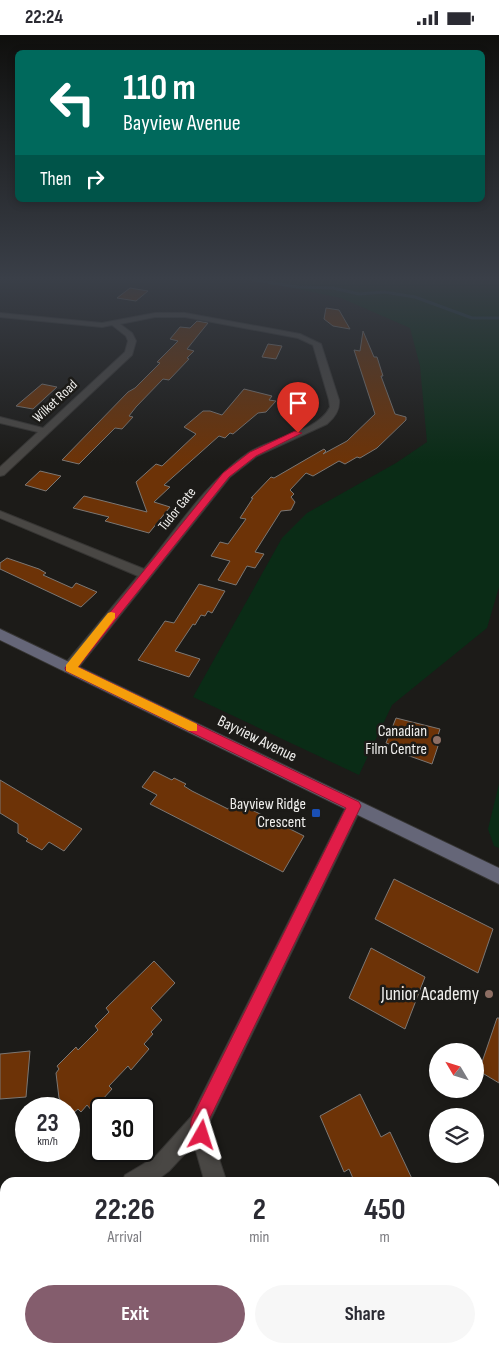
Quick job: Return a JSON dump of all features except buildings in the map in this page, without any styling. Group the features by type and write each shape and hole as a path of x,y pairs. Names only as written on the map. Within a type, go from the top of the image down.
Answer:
{"main road":[{"name":"Bayview Avenue","path":"0,634 499,876"}],"street":[{"name":"Wilket Road","path":"0,473 129,353 132,341"},
{"name":"Tudor Gate","path":"70,668 226,475 253,454 324,422 332,412 334,400 317,344 310,341"},
{"path":"0,420 44,431"},
{"path":"0,514 145,573"},
{"path":"143,1177 162,1164 198,1123 354,806"},
{"path":"198,1123 214,1177"}],"green space":[{"path":"413,341 499,341 499,587 487,628 392,705 359,775 193,697 282,538 307,513 396,463 427,442 420,366"},
{"path":"499,784 499,848 494,846 488,829"}],"slow traffic":[{"path":"111,616 70,668 193,728"}],"place":[{"name":"Canadian Film Centre","path":"437,740"},
{"name":"Bayview Ridge Crescent","path":"316,813"},
{"name":"Junior Academy","path":"489,994"}],"route":[{"path":"202,1135 198,1123 354,806 70,668 226,475 253,454 298,433"}]}
